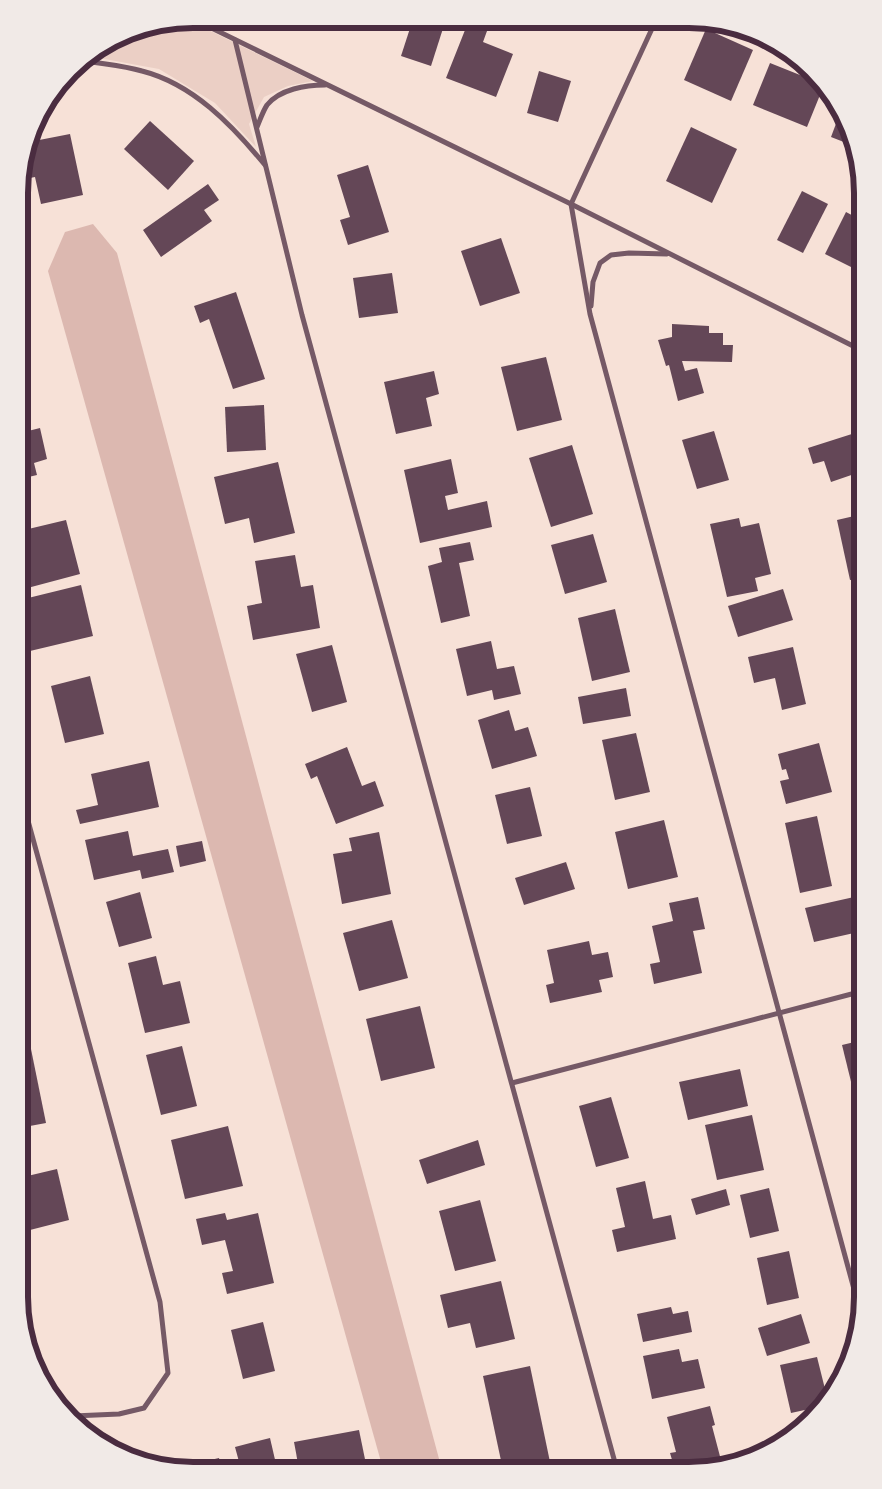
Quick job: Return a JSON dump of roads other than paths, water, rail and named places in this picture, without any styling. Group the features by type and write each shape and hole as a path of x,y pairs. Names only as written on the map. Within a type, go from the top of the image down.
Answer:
{"street":[{"path":"211,28 571,204 854,346"},
{"path":"652,28 571,204 590,314 854,1286"},
{"path":"235,40 302,315 615,1462"},
{"path":"92,62 142,71 168,81 207,104 241,137 266,167"},
{"path":"257,127 267,106 278,96 312,85 328,85"},
{"path":"590,314 593,282 600,263 612,255 629,253 670,254"},
{"path":"28,821 160,1302 168,1373 144,1408 119,1414 79,1416"},
{"path":"512,1084 854,993"}]}
